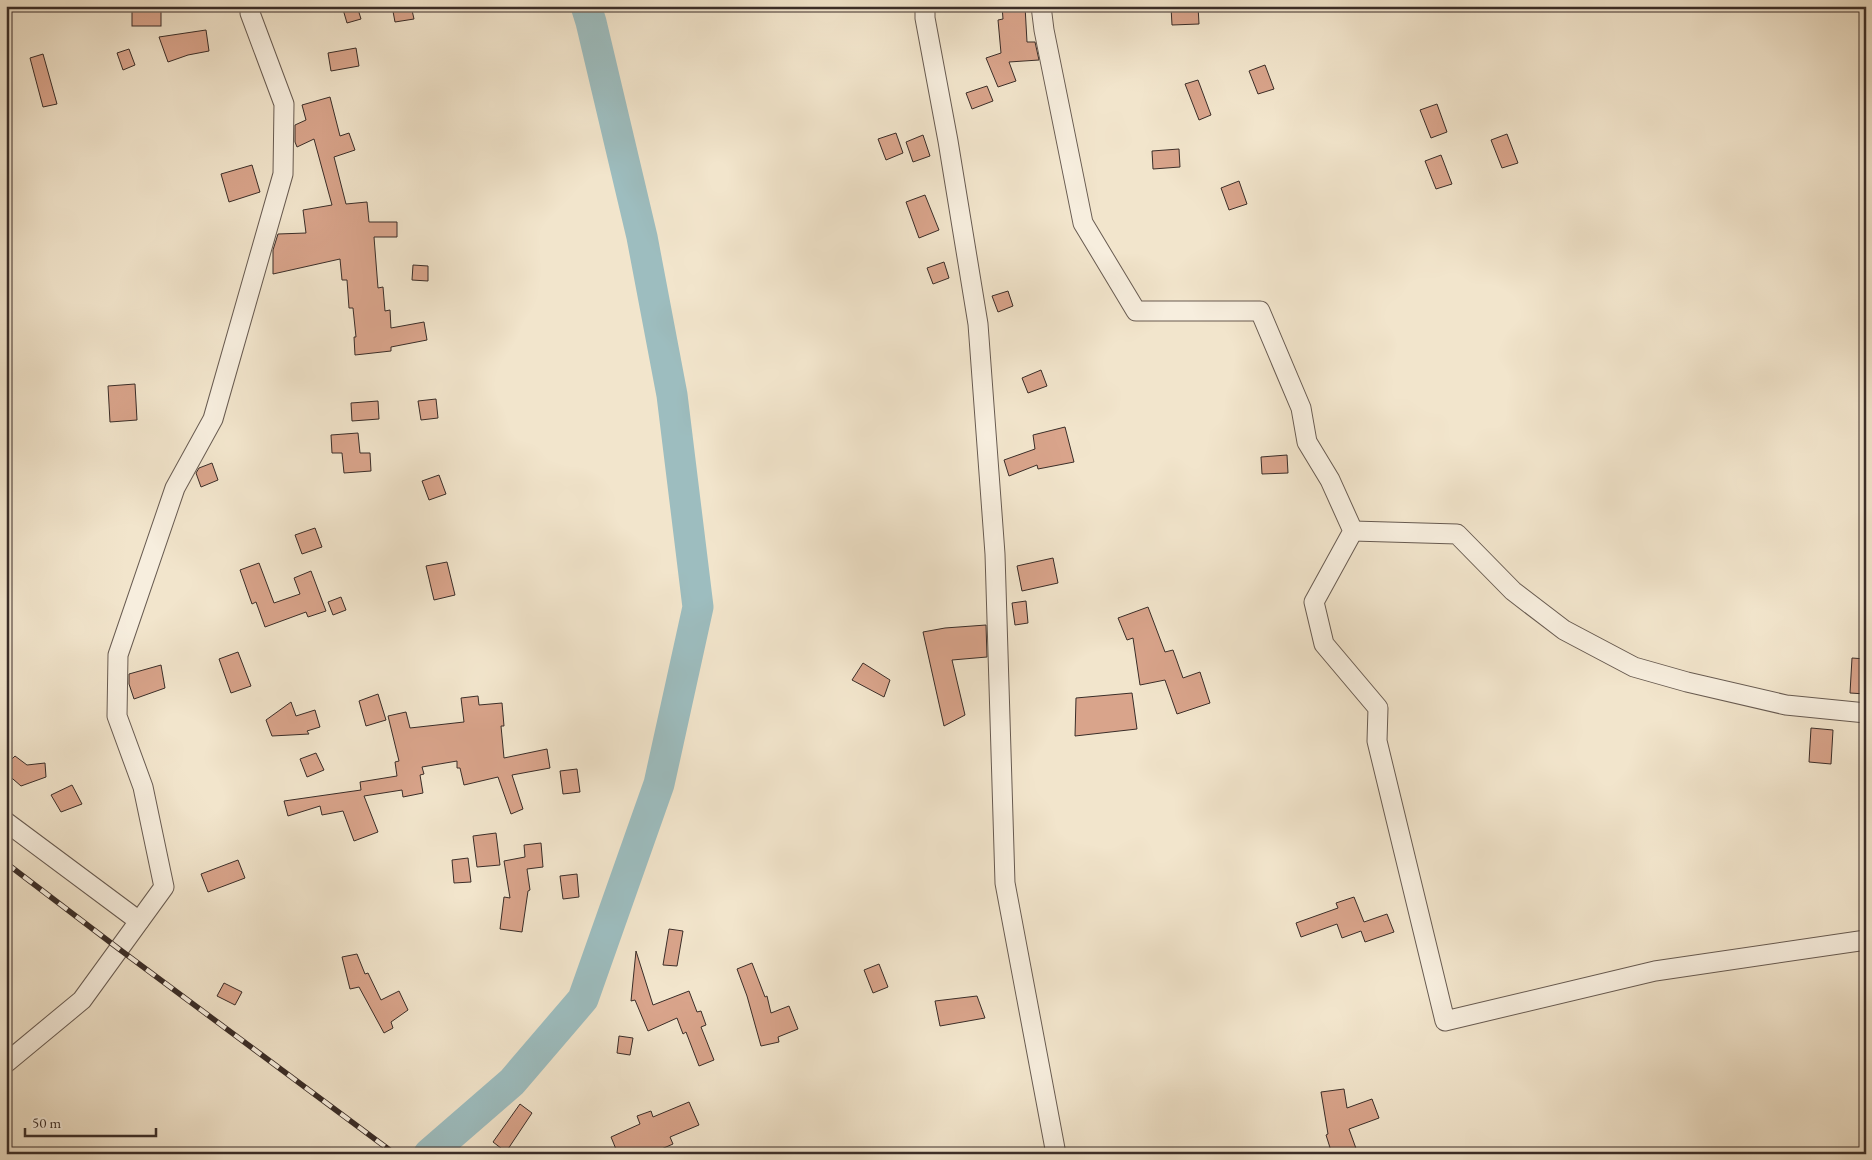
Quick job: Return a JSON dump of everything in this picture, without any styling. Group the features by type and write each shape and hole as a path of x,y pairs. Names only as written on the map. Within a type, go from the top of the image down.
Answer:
{"street":[{"path":"6,1063 82,1000 164,887 143,787 117,716 118,655 175,488 213,419 283,174 284,104 250,14 250,6"},
{"path":"924,6 978,324 995,554 1005,883 1056,1154"},
{"path":"1041,6 1044,30 1083,223 1136,311 1260,311 1301,408 1307,442 1330,480 1353,531"},
{"path":"1353,531 1457,534 1513,591 1564,630 1634,666 1687,682 1786,706 1866,713"},
{"path":"1353,531 1314,602 1324,644 1378,708 1377,741 1445,1022 1655,971 1866,940"},
{"path":"6,822 139,921"}],"building":[{"path":"342,6 357,6 361,19 347,23"},
{"path":"392,6 411,6 414,19 395,22"},
{"path":"1002,6 1025,6 1027,42 1035,42 1039,60 1009,62 1016,81 998,87 986,58 1001,53 998,20 1003,19"},
{"path":"1198,6 1199,24 1172,25 1171,7"},
{"path":"132,10 161,10 161,26 132,26"},
{"path":"206,30 209,51 188,55 168,62 159,37"},
{"path":"356,48 359,66 331,71 328,53"},
{"path":"129,49 135,65 123,70 117,53"},
{"path":"43,54 57,104 43,107 30,58"},
{"path":"1265,65 1274,89 1258,94 1249,71"},
{"path":"1198,80 1211,115 1199,120 1185,84"},
{"path":"987,86 993,101 972,109 966,93"},
{"path":"330,97 340,136 349,133 355,150 334,157 346,204 367,202 369,222 397,222 397,237 374,237 378,288 383,287 385,311 390,310 391,328 424,322 427,340 391,347 391,351 355,355 354,337 356,337 353,308 349,308 347,280 342,280 340,259 273,274 273,250 278,234 306,233 303,210 332,205 314,139 297,147 295,142 295,125 306,120 302,105"},
{"path":"1437,104 1447,132 1431,138 1420,110"},
{"path":"896,133 903,153 886,160 878,139"},
{"path":"1507,134 1518,163 1502,168 1491,140"},
{"path":"923,135 930,156 913,162 906,142"},
{"path":"1179,149 1180,167 1153,169 1152,151"},
{"path":"1441,155 1452,184 1436,189 1425,161"},
{"path":"252,165 260,192 229,202 221,174"},
{"path":"1239,181 1247,204 1229,210 1221,188"},
{"path":"925,195 939,230 919,238 906,202"},
{"path":"944,262 949,278 933,284 927,268"},
{"path":"413,265 428,266 428,281 412,280"},
{"path":"1008,291 1013,306 998,312 992,296"},
{"path":"1041,370 1047,386 1028,393 1022,378"},
{"path":"135,384 137,420 110,422 108,386"},
{"path":"436,399 438,418 421,420 418,401"},
{"path":"378,401 379,419 352,421 351,403"},
{"path":"1065,427 1074,462 1038,469 1037,465 1009,476 1004,460 1035,449 1033,435"},
{"path":"358,433 360,453 370,453 371,471 344,473 342,453 332,453 331,435"},
{"path":"1287,455 1288,473 1262,474 1261,457"},
{"path":"212,463 218,480 201,487 196,473 199,468"},
{"path":"439,475 446,494 429,500 422,481"},
{"path":"315,528 322,547 302,554 295,535"},
{"path":"1053,558 1058,583 1022,591 1017,566"},
{"path":"447,562 455,595 434,600 426,566"},
{"path":"259,563 274,603 300,594 294,578 311,571 326,611 308,617 306,612 265,627 256,602 252,604 240,570"},
{"path":"341,597 346,610 333,615 328,602"},
{"path":"1026,601 1028,623 1015,625 1012,603"},
{"path":"1148,607 1165,652 1173,650 1183,678 1200,672 1210,703 1177,714 1165,680 1140,685 1133,638 1127,640 1118,618"},
{"path":"986,625 987,657 952,660 965,715 944,726 923,632 945,628"},
{"path":"238,652 251,686 231,693 219,659"},
{"path":"1852,658 1866,659 1866,694 1850,693"},
{"path":"863,663 890,680 884,697 852,680"},
{"path":"161,665 165,688 134,699 129,684 129,674"},
{"path":"1132,693 1137,729 1075,736 1076,698"},
{"path":"378,694 386,720 366,726 359,701"},
{"path":"478,696 479,705 502,703 504,726 501,726 504,758 547,749 550,768 512,775 523,809 511,814 498,777 464,785 460,768 457,768 457,761 422,767 424,774 420,775 423,793 403,797 402,790 364,796 378,832 354,841 343,811 322,815 320,806 288,816 284,801 361,790 360,782 397,776 395,762 399,761 388,716 406,712 410,728 464,722 461,698"},
{"path":"291,702 296,716 315,710 320,727 307,731 309,734 272,736 266,720"},
{"path":"1811,728 1833,730 1831,764 1809,762"},
{"path":"316,753 324,770 307,777 300,759"},
{"path":"15,756 27,765 45,763 46,777 21,786 6,773 6,765"},
{"path":"577,769 580,792 563,794 560,771"},
{"path":"72,785 82,804 61,812 51,795"},
{"path":"496,833 500,865 477,867 473,836"},
{"path":"541,843 543,867 527,869 530,890 528,891 522,932 500,929 504,897 510,898 504,861 525,857 524,845"},
{"path":"468,858 471,882 454,883 452,860"},
{"path":"238,860 245,878 208,892 201,874"},
{"path":"577,874 579,897 563,899 560,876"},
{"path":"1354,897 1364,922 1387,914 1394,932 1365,942 1361,931 1342,938 1337,924 1301,937 1296,923 1338,908 1336,903"},
{"path":"669,929 683,931 677,966 663,965"},
{"path":"636,951 653,1005 689,991 697,1012 701,1011 706,1025 701,1027 714,1060 699,1066 686,1032 683,1034 677,1018 648,1031 635,1000 631,1001"},
{"path":"357,954 365,974 368,973 381,1000 399,991 408,1010 391,1022 393,1028 384,1033 359,987 350,989 342,957"},
{"path":"752,963 765,997 767,996 771,1013 789,1006 798,1029 778,1037 779,1042 761,1046 747,996 737,969"},
{"path":"879,964 888,987 873,993 864,970"},
{"path":"224,983 242,992 235,1005 217,996"},
{"path":"977,996 985,1018 940,1026 935,1001"},
{"path":"619,1036 633,1038 630,1055 617,1053"},
{"path":"1344,1089 1347,1108 1372,1099 1379,1118 1349,1129 1358,1154 1332,1154 1326,1135 1328,1134 1321,1092"},
{"path":"689,1102 699,1125 670,1137 673,1144 650,1154 618,1154 611,1137 640,1124 637,1116 651,1111 653,1117"},
{"path":"520,1104 532,1113 506,1152 493,1142"}],"waterway":[{"path":"429,1154 512,1082 583,999 659,784 698,607 672,395 642,237 586,6"}],"railway":[{"path":"6,863 395,1154"}]}
